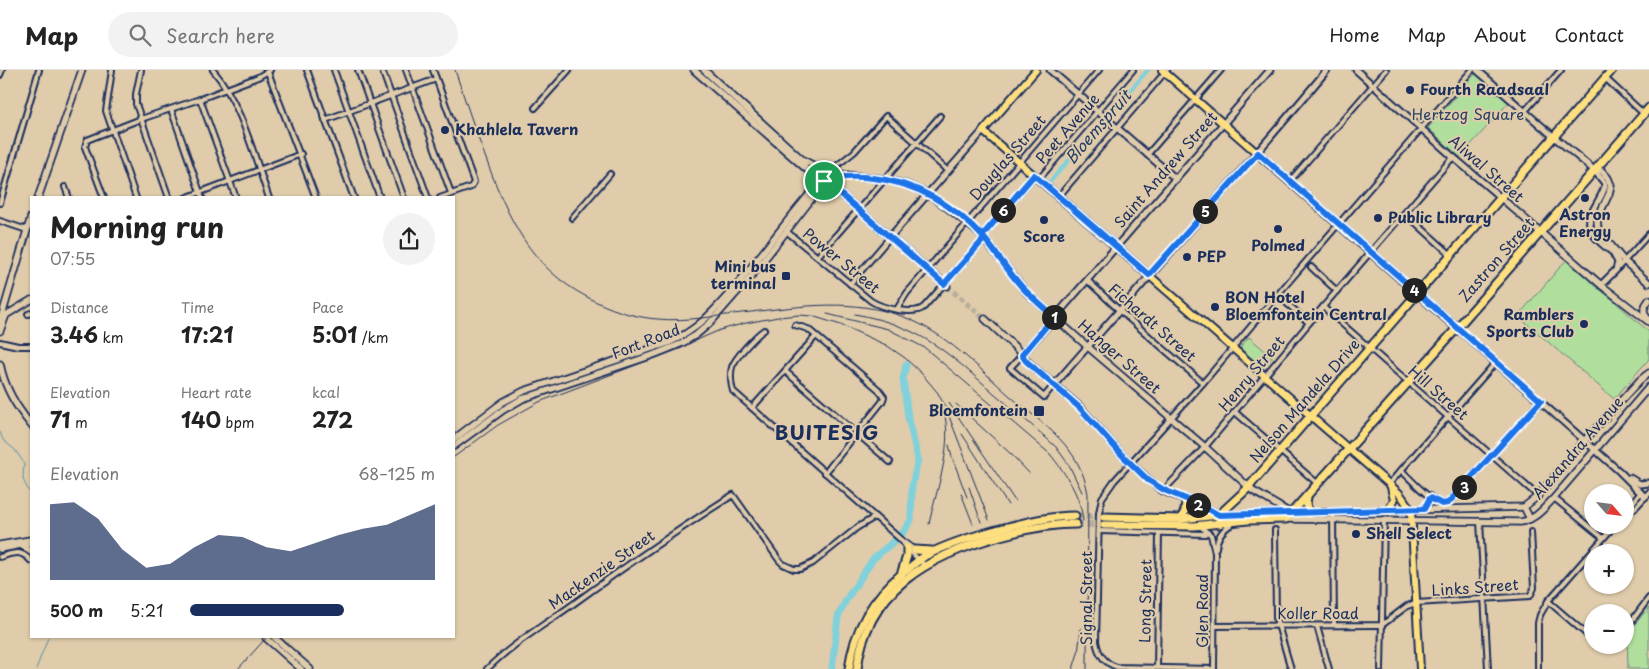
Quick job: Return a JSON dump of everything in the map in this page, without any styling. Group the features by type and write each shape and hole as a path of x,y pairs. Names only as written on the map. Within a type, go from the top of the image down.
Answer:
{"highway":[{"name":"Nelson Mandela Drive","path":"1221,514 1280,451 1612,70"},
{"name":"Zastron Street","path":"1286,519 1457,328 1646,111"},
{"path":"1307,497 1306,504 1309,514"},
{"path":"1180,518 1185,511 1186,500"},
{"path":"1219,524 1221,514"},
{"name":"Alexandra Avenue","path":"1221,514 1180,518 1104,521 1194,526 1286,519"},
{"path":"857,669 862,643 876,613 897,587 926,565 956,550 1004,535 1075,520 1050,518 984,533 939,549 925,552 915,550"},
{"path":"901,575 907,556 907,548"},
{"path":"849,669 854,640 861,623 880,595 921,559 939,549"}],"main road":[{"path":"40,195 82,70"},
{"path":"694,70 803,160 824,181"},
{"path":"704,70 719,89 812,174 838,192 946,285"},
{"path":"1036,70 983,131 1349,448 1400,494 1411,510 1420,669"},
{"path":"1165,71 1457,328"},
{"path":"1553,136 1594,170 1602,171 1608,178 1610,184 1609,194 1597,219 1598,230 1624,261 1649,283"},
{"name":"Hanger Street","path":"803,160 828,173 885,179 905,184 928,194 968,222 1024,288 1054,317 1261,496 1292,514"},
{"path":"812,174 817,188 828,188 838,192"},
{"path":"824,181 833,178 856,177"},
{"name":"Fort Road","path":"455,438 503,402 668,343 688,334 709,316 785,230 824,181"},
{"name":"Aliwal Street","path":"1500,197 1601,285 1649,321"},
{"path":"0,331 6,299 30,223"},
{"path":"6,299 17,308"},
{"path":"1649,300 1643,311 1649,321"},
{"path":"2,320 6,315 30,301"},
{"path":"985,319 1030,365 1088,415 1130,463 1164,490 1221,514"},
{"path":"0,364 8,393 30,426"},
{"name":"Alexandra Avenue","path":"1286,519 1424,509 1524,507 1538,496 1584,441 1649,371"},
{"path":"0,379 10,402 30,426"},
{"name":"Alexandra Avenue","path":"1221,514 1309,514 1384,519 1520,522 1530,519 1539,513 1554,498 1649,387"},
{"name":"Fort Road","path":"455,445 503,410 533,391"},
{"path":"1388,511 1394,500 1389,484"},
{"path":"1424,509 1430,498"},
{"path":"1524,507 1530,519"},
{"path":"0,545 30,541"},
{"path":"0,550 30,541"},
{"path":"22,545 30,551"},
{"path":"266,638 310,669"},
{"path":"275,638 301,669"}],"street":[{"path":"0,76 2,70"},
{"path":"0,203 38,70"},
{"path":"112,70 106,111 135,196"},
{"path":"141,70 136,99 141,119 169,196"},
{"path":"213,70 227,88 238,112 268,196"},
{"path":"306,70 353,196"},
{"path":"334,70 379,196"},
{"path":"358,70 403,196"},
{"path":"382,70 427,196"},
{"path":"406,70 452,193"},
{"path":"433,70 474,184 471,187 445,196"},
{"path":"535,108 569,70"},
{"path":"1050,70 1176,179"},
{"name":"Douglas Street","path":"897,309 903,298 927,269 1099,70"},
{"name":"Peet Avenue","path":"915,312 924,307 946,285 983,238 1037,177 1099,112 1133,70"},
{"path":"1147,155 1221,70"},
{"name":"Saint Andrew Street","path":"1022,355 1270,70"},
{"path":"1022,355 1010,368 1044,397 1149,275 1258,153 1327,70"},
{"name":"Aliwal Street","path":"1356,70 1500,197"},
{"path":"1290,181 1386,70"},
{"name":"Signal Street","path":"1214,669 1116,667 1106,662 1099,653 1096,641 1099,513 1102,498 1109,487 1172,419 1472,70"},
{"path":"1477,70 1553,136"},
{"path":"1525,111 1561,70"},
{"path":"103,196 85,147 85,142 89,138 200,99 269,71 315,196"},
{"path":"1059,196 1115,127 1165,71"},
{"path":"1605,78 1646,111"},
{"path":"325,120 391,94 436,79"},
{"path":"200,99 235,196"},
{"path":"171,109 201,196"},
{"path":"828,173 854,152 886,116 948,171"},
{"path":"818,256 940,116"},
{"path":"850,284 983,131"},
{"path":"190,196 301,154"},
{"name":"Henry Street","path":"1164,490 1205,447 1337,290 1453,157"},
{"path":"1594,170 1605,186 1591,217 1592,233 1600,242 1624,261"},
{"path":"572,218 610,174"},
{"path":"65,187 68,196"},
{"path":"1405,213 1450,254"},
{"path":"0,221 30,223"},
{"name":"Power Street","path":"785,230 876,304 915,312"},
{"path":"1601,285 1649,234"},
{"path":"1611,251 1618,262 1616,270"},
{"path":"1311,267 1337,290"},
{"name":"Fichardt Street","path":"1087,279 1119,310 1203,383"},
{"path":"1282,299 1309,323"},
{"path":"1636,313 1649,300"},
{"name":"Hill Street","path":"1323,308 1538,496"},
{"path":"795,325 805,328 816,336 854,367 883,395 882,402 826,473"},
{"path":"1457,328 1645,494"},
{"path":"764,330 758,334 734,363 731,370 732,390 888,529 915,550 926,565"},
{"path":"752,408 816,336"},
{"path":"0,342 18,346 30,346"},
{"path":"1389,484 1496,362"},
{"path":"785,371 890,462"},
{"path":"1401,470 1430,498 1442,504 1448,503 1541,401"},
{"path":"1235,412 1318,484"},
{"path":"1619,471 1640,484 1649,484 1645,494 1634,504"},
{"name":"Mackenzie Street","path":"487,669 514,646 601,584 690,522 733,495 779,560 794,569 806,568 858,527 875,517"},
{"path":"1455,497 1458,508"},
{"path":"1554,498 1603,538"},
{"path":"1333,516 1334,626"},
{"path":"1382,669 1384,519"},
{"path":"1480,521 1488,669"},
{"name":"Glen Road","path":"1214,669 1216,543 1224,529 1235,522"},
{"name":"Glen Road","path":"1194,526 1204,528 1211,534 1215,553"},
{"path":"1275,530 1276,618 1291,669"},
{"path":"1099,531 1205,534"},
{"name":"Links Street","path":"1416,603 1527,596 1532,594 1534,588 1531,532"},
{"name":"Long Street","path":"1156,668 1159,533"},
{"path":"1538,669 1538,623 1540,615 1548,601 1607,534"},
{"path":"901,540 907,548 921,559"},
{"path":"0,557 19,553 25,554 30,560"},
{"path":"1634,618 1649,598"},
{"path":"1548,601 1584,632"},
{"path":"1382,625 1407,606 1416,603"},
{"name":"Koller Road","path":"1215,626 1382,625"},
{"path":"1317,626 1329,669"}],"green space":[{"name":"Hertzog Square","path":"1476,73 1509,102 1460,157 1428,128"},
{"name":"Ramblers Sports Club","path":"1567,259 1649,332 1649,359 1614,399 1518,316"},
{"path":"1249,337 1272,357 1263,368 1241,349 1241,346"},
{"path":"1649,607 1649,669 1628,669 1628,654 1634,654 1634,625"}],"waterway":[{"name":"Bloemspruit","path":"1048,184 1148,70"},
{"name":"Bloemspruit","path":"832,669 838,617 846,600 873,559 902,534 911,520 912,486 918,459 908,417 903,379 906,365"},
{"path":"0,432 3,440 15,450 24,463 23,479 30,491"},
{"path":"36,669 48,638"}],"tunnel":[{"path":"947,286 985,319"},
{"path":"1075,516 1104,517"},
{"path":"1076,524 1104,525"}],"railway":[{"path":"455,70 494,181 513,221 523,239 536,256 567,285 612,309 648,318 669,320 828,305 847,305 885,311 919,324 947,341 1059,438 1077,463 1084,477 1088,494 1087,669"},
{"path":"827,314 888,329 925,348 1050,454 1062,469 1076,494 1083,521"},
{"path":"855,314 898,326 916,334 947,353 1056,447 1069,465 1082,492"},
{"path":"455,456 498,425 539,402 665,354 720,330 778,317 812,316 841,325 886,345 905,358 922,374 938,393 947,411 989,520"},
{"path":"949,403 1015,501"},
{"path":"956,404 1029,473"},
{"path":"929,524 945,456 947,429 945,416"},
{"path":"962,434 1008,505"},
{"path":"949,445 967,497"},
{"path":"969,487 981,522"},
{"path":"961,493 973,524"},
{"path":"1073,669 1078,653 1081,628"},
{"path":"238,669 266,638"}],"place":[{"name":"Fourth Raadsaal","path":"1410,90"},
{"name":"Khahlela Tavern","path":"445,130"},
{"name":"Astron Energy","path":"1585,198"},
{"name":"Public Library","path":"1378,218"},
{"name":"Score","path":"1044,220"},
{"name":"Polmed","path":"1278,229"},
{"name":"PEP","path":"1187,257"},
{"name":"Mini bus terminal","path":"786,276"},
{"name":"BON Hotel Bloemfontein Central","path":"1215,307"},
{"name":"Ramblers Sports Club","path":"1584,324"},
{"name":"Bloemfontein","path":"1039,411"},
{"name":"Shell Select","path":"1356,534"}],"district":[{"name":"BUITESIG","path":"827,433"}],"route":[{"path":"824,181 820,187 838,192 944,284 984,239 982,236 1034,175 1149,275 1258,153 1541,401 1448,503 1442,504 1430,498 1424,509 1309,514 1219,515 1203,506 1164,490 1148,480 1122,455 1080,408 1026,361 1022,355 1054,317 1027,293 982,236 968,222 928,194 905,184 885,179 856,177 833,178 824,181"}]}
